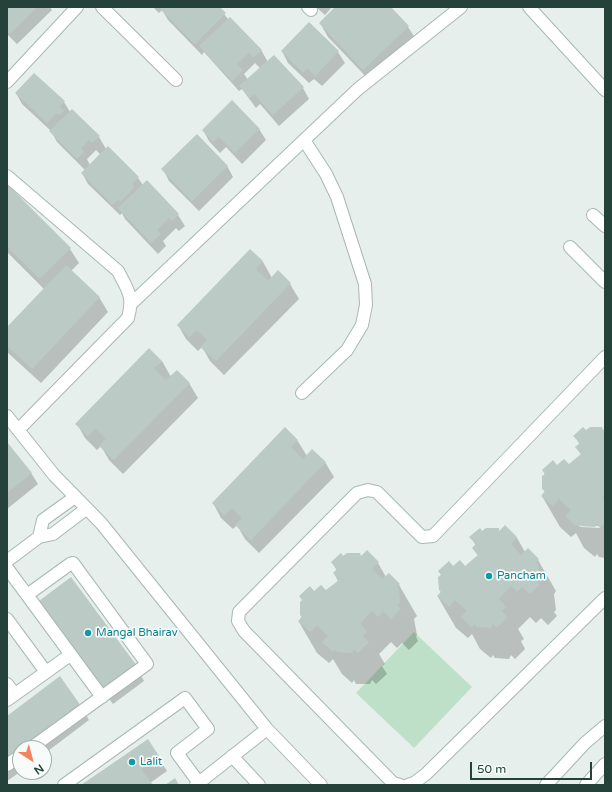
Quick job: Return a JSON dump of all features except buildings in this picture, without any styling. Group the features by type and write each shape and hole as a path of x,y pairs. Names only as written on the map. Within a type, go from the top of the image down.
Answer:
{"street":[{"path":"8,80 76,7"},
{"path":"102,7 176,80"},
{"path":"132,303 358,89 461,7"},
{"path":"529,7 605,90"},
{"path":"302,393 347,350 362,325 366,305 365,284 337,197 326,174 304,140"},
{"path":"7,176 118,271 129,292 132,303 128,318 18,430"},
{"path":"593,214 605,226"},
{"path":"570,247 605,282"},
{"path":"400,785 393,783 244,631 238,622 239,612 357,493 368,490 377,492 422,537 433,536 605,357"},
{"path":"7,416 54,475 101,524 267,729 321,785"},
{"path":"38,537 43,520 75,498"},
{"path":"7,561 38,537 53,534 86,509"},
{"path":"27,595 70,564 73,564 137,650 146,665 42,740"},
{"path":"7,568 102,697"},
{"path":"408,785 414,783 426,774 605,598"},
{"path":"7,619 46,672"},
{"path":"7,684 11,697 70,655"},
{"path":"64,785 185,698 208,729 177,753 197,784 267,729"},
{"path":"546,785 585,743 605,726"},
{"path":"232,756 259,785"},
{"path":"586,785 605,764"}],"green space":[{"path":"414,632 472,687 414,748 356,693"}],"place":[{"name":"Pancham","path":"489,576"},
{"name":"Mangal Bhairav","path":"88,633"},
{"name":"Lalit","path":"132,762"}]}
